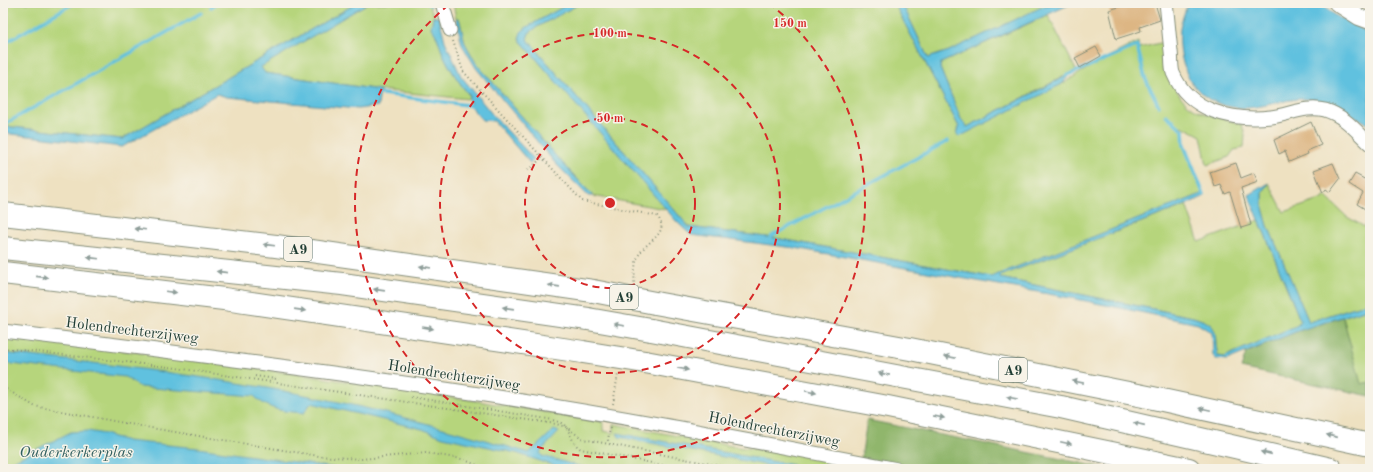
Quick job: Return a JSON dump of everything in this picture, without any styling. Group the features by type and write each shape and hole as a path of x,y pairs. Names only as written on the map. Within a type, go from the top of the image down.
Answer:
{"highway":[{"name":"A9","path":"3,214 276,246 593,291 910,349 1160,399 1370,445"},
{"name":"A9","path":"3,248 342,284 588,319 1061,407 1331,469"},
{"path":"3,273 224,299 645,362 880,406 1189,469"}],"street":[{"path":"442,3 450,30"},
{"path":"1166,3 1173,72 1185,93 1204,108 1226,115 1252,118 1273,117 1310,108 1325,110 1346,120 1370,144"},
{"path":"1337,3 1359,17 1370,21"},
{"name":"Holendrechterzijweg","path":"3,331 204,355 447,389 763,443 897,469"}],"path":[{"path":"450,30 463,71 582,201 657,216 661,220 661,231 640,253 637,260 634,284"},
{"path":"528,170 542,158"},
{"path":"3,348 168,368 556,424 566,427 575,446 581,449 682,469"},
{"path":"104,356 278,379"},
{"path":"610,444 608,440 611,416 620,368"},
{"path":"3,387 34,406 152,428 319,456 362,458 426,453 442,454 462,459 487,469"},
{"path":"409,397 548,419 561,423 583,439 736,469"}],"green space":[{"path":"3,3 357,3 122,139 3,126"},
{"path":"368,3 428,3 435,17 433,18 431,28 437,37 443,54 458,81 470,96 468,99 380,90 265,73 260,67"},
{"path":"453,3 570,3 527,27 519,39 671,214 665,209 593,196 555,155 476,63 465,43 459,18 456,19"},
{"path":"581,3 894,3 959,127 957,134 1062,84 1098,62 1138,42 1139,48 1164,42 1169,70 1180,96 1200,112 1242,125 1245,135 1244,148 1234,150 1229,157 1207,165 1201,136 1182,126 1185,150 1202,193 1200,195 991,277 775,238 689,227 527,39 529,33 537,27"},
{"path":"902,3 1051,3 949,51 928,58"},
{"path":"1048,15 1076,70 967,127 961,119 940,68 941,63"},
{"path":"1269,183 1284,212 1323,199 1325,196 1347,217 1370,230 1370,302 1309,322 1268,226 1263,208 1263,192"},
{"path":"1186,205 1199,242 1259,220 1300,320 1299,325 1224,357 1218,356 1213,327 1202,320 1000,278 1000,276"},
{"path":"1370,308 1370,382 1361,384 1343,317"},
{"path":"1343,317 1361,384 1370,382 1370,396 1241,368 1246,353 1298,331"},
{"name":"Ouderkerkerplas","path":"3,335 304,375 454,397 603,422 603,431 614,433 614,424 737,447 935,469 3,469"},
{"path":"867,420 1111,469 909,469 861,459"}],"water":[{"path":"357,3 368,3 261,67 265,73 380,90 378,106 358,109 227,97 217,94 122,147 3,133 3,126 122,139"},
{"path":"570,3 581,3 537,27 529,33 527,39 689,227 775,238 991,277 1204,193 1205,196 1186,205 1000,276 1000,278 1202,320 1213,327 1218,356 1224,357 1298,325 1300,320 1249,195 1269,183 1263,192 1263,208 1268,226 1309,322 1370,302 1370,308 1298,331 1227,360 1216,359 1213,356 1212,333 1198,324 1076,299 795,248 691,235 677,222 519,39 521,32 527,27"},
{"path":"894,3 902,3 928,58 949,51 1046,5 1073,3 941,63 940,68 961,119 967,127 1070,74 1062,84 959,137 957,134 959,127"},
{"path":"1188,3 1321,3 1334,15 1370,33 1370,125 1340,108 1315,100 1298,99 1256,107 1240,108 1224,105 1211,100 1200,92 1192,83 1182,58 1180,29"},
{"path":"433,17 439,17 445,41 461,76 492,114 534,159 530,163 494,121 482,120 475,112 468,99 470,96 458,81 443,54 437,37 431,28"},
{"path":"459,18 465,43 476,63 555,155 593,196 588,196 556,164 476,68 462,45 456,19"},
{"path":"3,353 171,373 297,393 411,419 529,453 554,430 559,432 540,452 542,456 590,469 564,469 516,453 443,437 422,429 311,403 304,413 283,411 266,405 254,396 140,387 125,377 3,363"},
{"name":"Ouderkerkerplas","path":"88,431 105,434 127,441 198,448 342,469 3,469 3,466 71,432"},
{"path":"617,433 815,469 786,469 619,437"},
{"path":"424,466 445,467 452,469 342,469"}],"building":[{"path":"1132,3 1155,3 1160,20 1140,27 1141,31 1116,39 1109,10"},
{"path":"1096,47 1101,56 1080,68 1075,58"},
{"path":"1311,122 1321,145 1307,151 1308,154 1289,162 1285,151 1279,154 1274,140"},
{"path":"1236,163 1241,178 1254,173 1258,182 1241,188 1251,225 1241,228 1230,192 1225,194 1221,185 1215,187 1210,172"},
{"path":"1333,163 1340,179 1330,192 1326,189 1323,193 1314,170"},
{"path":"1355,174 1370,182 1370,212 1357,204 1363,193 1349,184"}],"waterway":[{"path":"3,44 74,3"},
{"path":"211,7 217,3"},
{"path":"3,125 201,13"},
{"path":"1066,76 1137,46 1145,78 1159,106"},
{"path":"375,93 475,106"},
{"path":"1166,115 1183,130 1184,145 1204,195"},
{"path":"769,240 772,236 948,141"}]}
